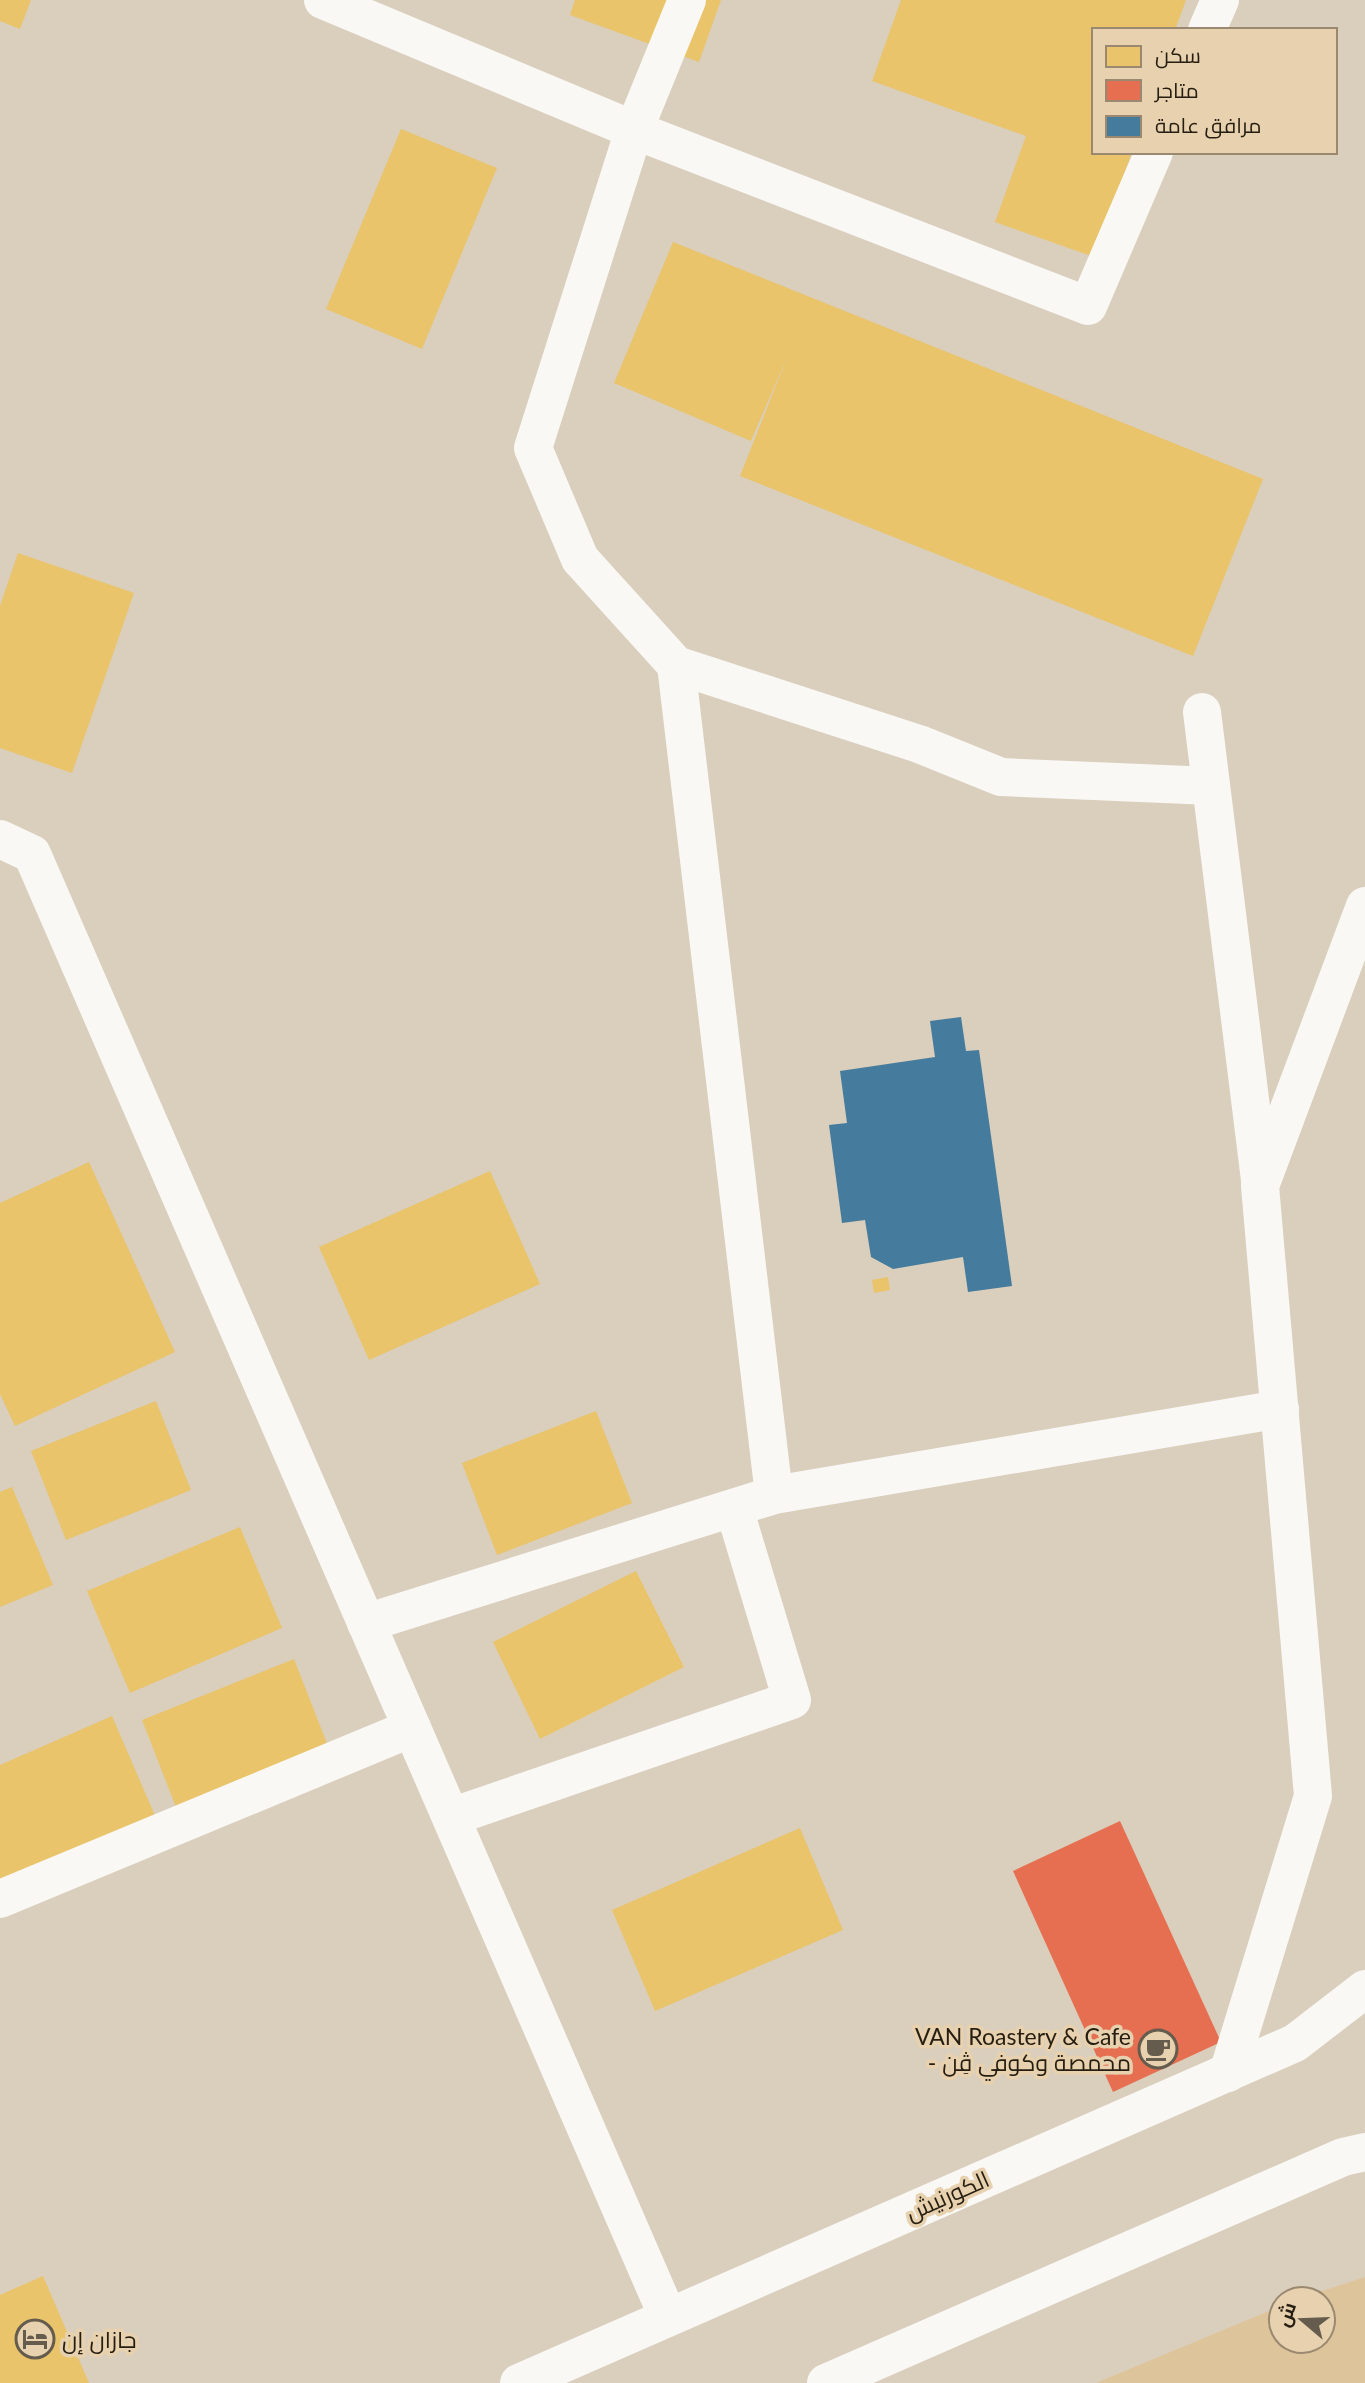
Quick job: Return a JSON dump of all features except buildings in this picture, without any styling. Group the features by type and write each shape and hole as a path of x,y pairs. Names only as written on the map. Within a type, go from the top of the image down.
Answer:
{"street":[{"path":"323,0 634,130 1088,306 1153,154"},
{"path":"687,0 634,130 533,448 580,559 676,665 919,744 1001,777 1212,786"},
{"path":"1208,28 1220,0"},
{"path":"676,665 774,1495"},
{"path":"1202,712 1260,1186 1313,1796 1228,2073"},
{"path":"0,839 32,854 668,2318"},
{"path":"1260,1186 1365,906"},
{"path":"366,1623 774,1495 1280,1409"},
{"path":"451,1817 792,1700 734,1507"},
{"path":"0,1899 412,1728"},
{"name":"الكورنيش","path":"519,2383 1295,2043 1365,1989"},
{"path":"826,2383 1343,2157 1365,2152"}],"shaded area":[{"path":"1365,2277 1365,2383 1096,2383 1267,2312 1267,2355 1337,2355 1337,2286"}],"place":[{"name":"VAN Roastery & Cafe - محمصة وكوفي ڤِن","path":"1158,2049"},
{"name":"جازان إن","path":"35,2339"}]}
